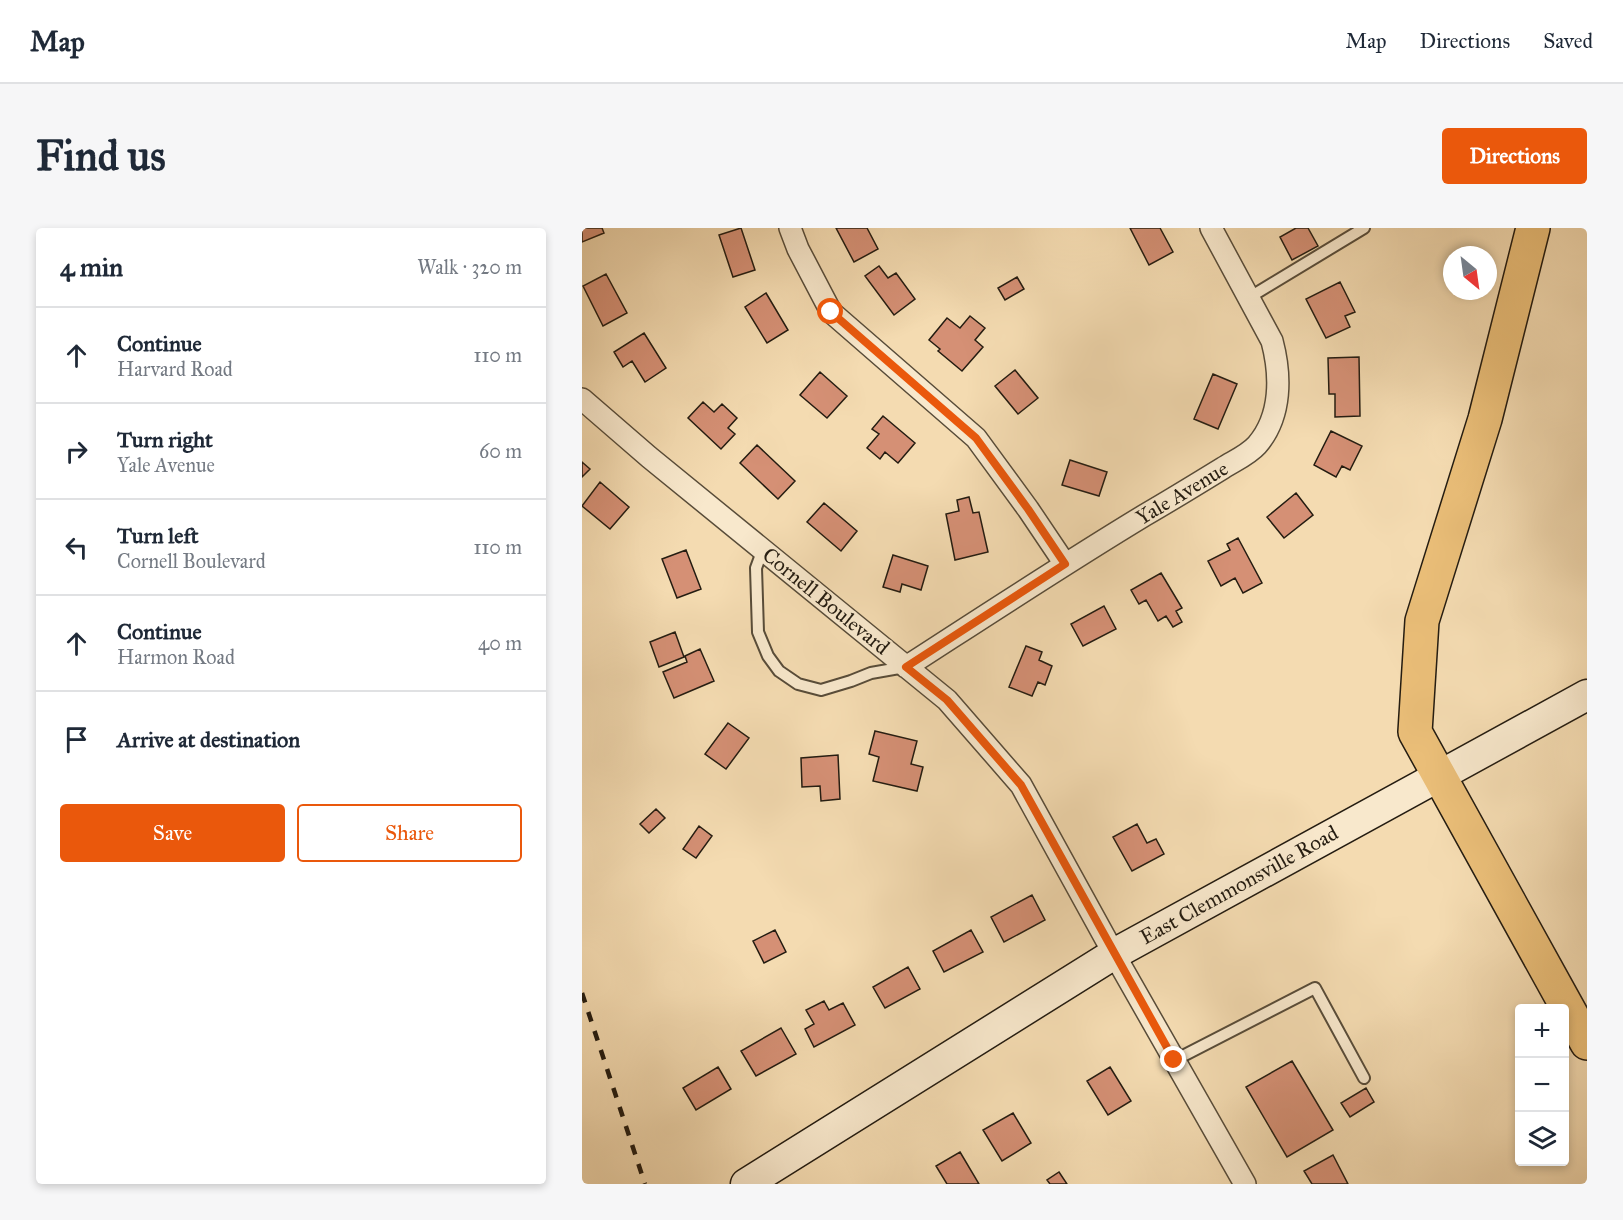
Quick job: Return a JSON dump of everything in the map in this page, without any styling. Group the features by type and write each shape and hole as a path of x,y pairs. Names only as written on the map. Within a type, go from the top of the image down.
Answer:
{"highway":[{"path":"1533,228 1485,419 1422,621 1415,732 1587,1043"}],"main road":[{"name":"East Clemmonsville Road","path":"746,1184 1114,954 1587,695"}],"street":[{"path":"790,228 798,249 831,312 976,438 1065,564"},
{"name":"Yale Avenue","path":"906,667 1065,564 1202,481 1258,444 1268,427 1279,389 1278,369 1272,341 1211,228"},
{"name":"Cornell Boulevard","path":"582,399 649,457 947,700 1021,785 1245,1184"}],"lane":[{"path":"1250,297 1364,228"},
{"path":"763,549 756,568 758,632 768,656 778,671 798,684 821,690 871,673 906,667"},
{"path":"1174,1060 1315,988 1364,1078"}],"building":[{"path":"582,228 602,228 604,233 582,242"},
{"path":"741,228 755,270 733,277 719,235"},
{"path":"836,228 867,228 878,249 854,262"},
{"path":"1130,228 1160,228 1173,252 1149,265"},
{"path":"1296,228 1308,228 1318,246 1292,260 1280,237"},
{"path":"879,266 888,278 896,273 915,299 894,315 865,276"},
{"path":"606,274 627,313 603,326 583,286"},
{"path":"1017,277 1024,289 1005,300 998,288"},
{"path":"1340,282 1355,312 1345,316 1350,327 1326,338 1306,299"},
{"path":"766,293 788,330 767,343 745,307"},
{"path":"970,316 985,328 975,340 983,347 962,371 938,351 940,349 929,340 947,318 960,328"},
{"path":"644,333 666,368 645,382 632,361 623,367 614,352"},
{"path":"1359,357 1360,416 1335,417 1335,394 1329,394 1328,358"},
{"path":"1015,370 1038,398 1018,414 995,386"},
{"path":"820,372 847,396 827,418 800,395"},
{"path":"1213,374 1237,384 1218,429 1194,419"},
{"path":"703,402 714,412 722,404 737,418 728,428 735,434 721,449 688,418"},
{"path":"883,416 915,443 898,463 885,452 880,459 867,448 879,434 872,429"},
{"path":"1331,431 1362,446 1350,470 1342,466 1336,477 1314,465"},
{"path":"757,445 795,481 778,499 740,463"},
{"path":"1070,460 1107,472 1099,496 1062,485"},
{"path":"582,462 590,469 582,477"},
{"path":"600,482 629,507 610,529 582,506"},
{"path":"1296,493 1313,515 1284,538 1267,517"},
{"path":"969,497 973,513 979,512 988,552 955,560 946,514 959,511 957,500"},
{"path":"824,503 857,531 841,551 807,522"},
{"path":"1238,538 1262,583 1243,593 1235,578 1221,586 1208,561 1230,550 1227,544"},
{"path":"686,550 701,589 677,598 662,559"},
{"path":"893,555 928,566 921,590 902,584 900,592 883,587"},
{"path":"1161,573 1182,608 1176,611 1182,622 1173,627 1166,616 1158,621 1146,600 1139,604 1131,590"},
{"path":"1104,606 1116,629 1083,646 1071,624"},
{"path":"675,632 684,657 659,667 650,642"},
{"path":"1026,646 1042,652 1039,660 1052,666 1045,685 1038,682 1032,696 1009,687"},
{"path":"700,649 714,681 674,698 663,672 687,662 685,656"},
{"path":"728,723 749,738 726,769 705,754"},
{"path":"875,731 917,741 911,764 923,767 917,791 873,781 879,757 869,754"},
{"path":"838,755 840,799 821,801 820,786 802,787 801,758"},
{"path":"656,809 665,818 649,833 640,824"},
{"path":"1137,824 1147,843 1156,839 1164,854 1132,871 1113,837"},
{"path":"699,826 712,836 696,858 683,849"},
{"path":"1032,895 1045,920 1004,942 991,917"},
{"path":"775,930 786,952 764,963 753,941"},
{"path":"971,930 983,952 944,972 933,951"},
{"path":"908,967 920,989 885,1008 873,987"},
{"path":"824,1001 829,1010 843,1003 855,1025 814,1047 805,1029 814,1024 806,1010"},
{"path":"781,1028 796,1054 756,1076 741,1051"},
{"path":"1292,1061 1333,1130 1287,1157 1246,1087"},
{"path":"718,1067 731,1089 696,1110 683,1088"},
{"path":"1110,1067 1131,1101 1108,1115 1087,1081"},
{"path":"1366,1088 1374,1102 1350,1117 1341,1103"},
{"path":"1013,1113 1031,1143 1002,1161 983,1130"},
{"path":"960,1152 979,1184 947,1184 936,1166"},
{"path":"1333,1155 1348,1184 1312,1184 1304,1171"},
{"path":"1059,1172 1067,1184 1050,1184 1047,1180"}],"railway":[{"path":"582,993 645,1184"}],"route":[{"path":"831,312 976,438 1065,564 906,667 947,700 1021,785 1174,1060"}]}
